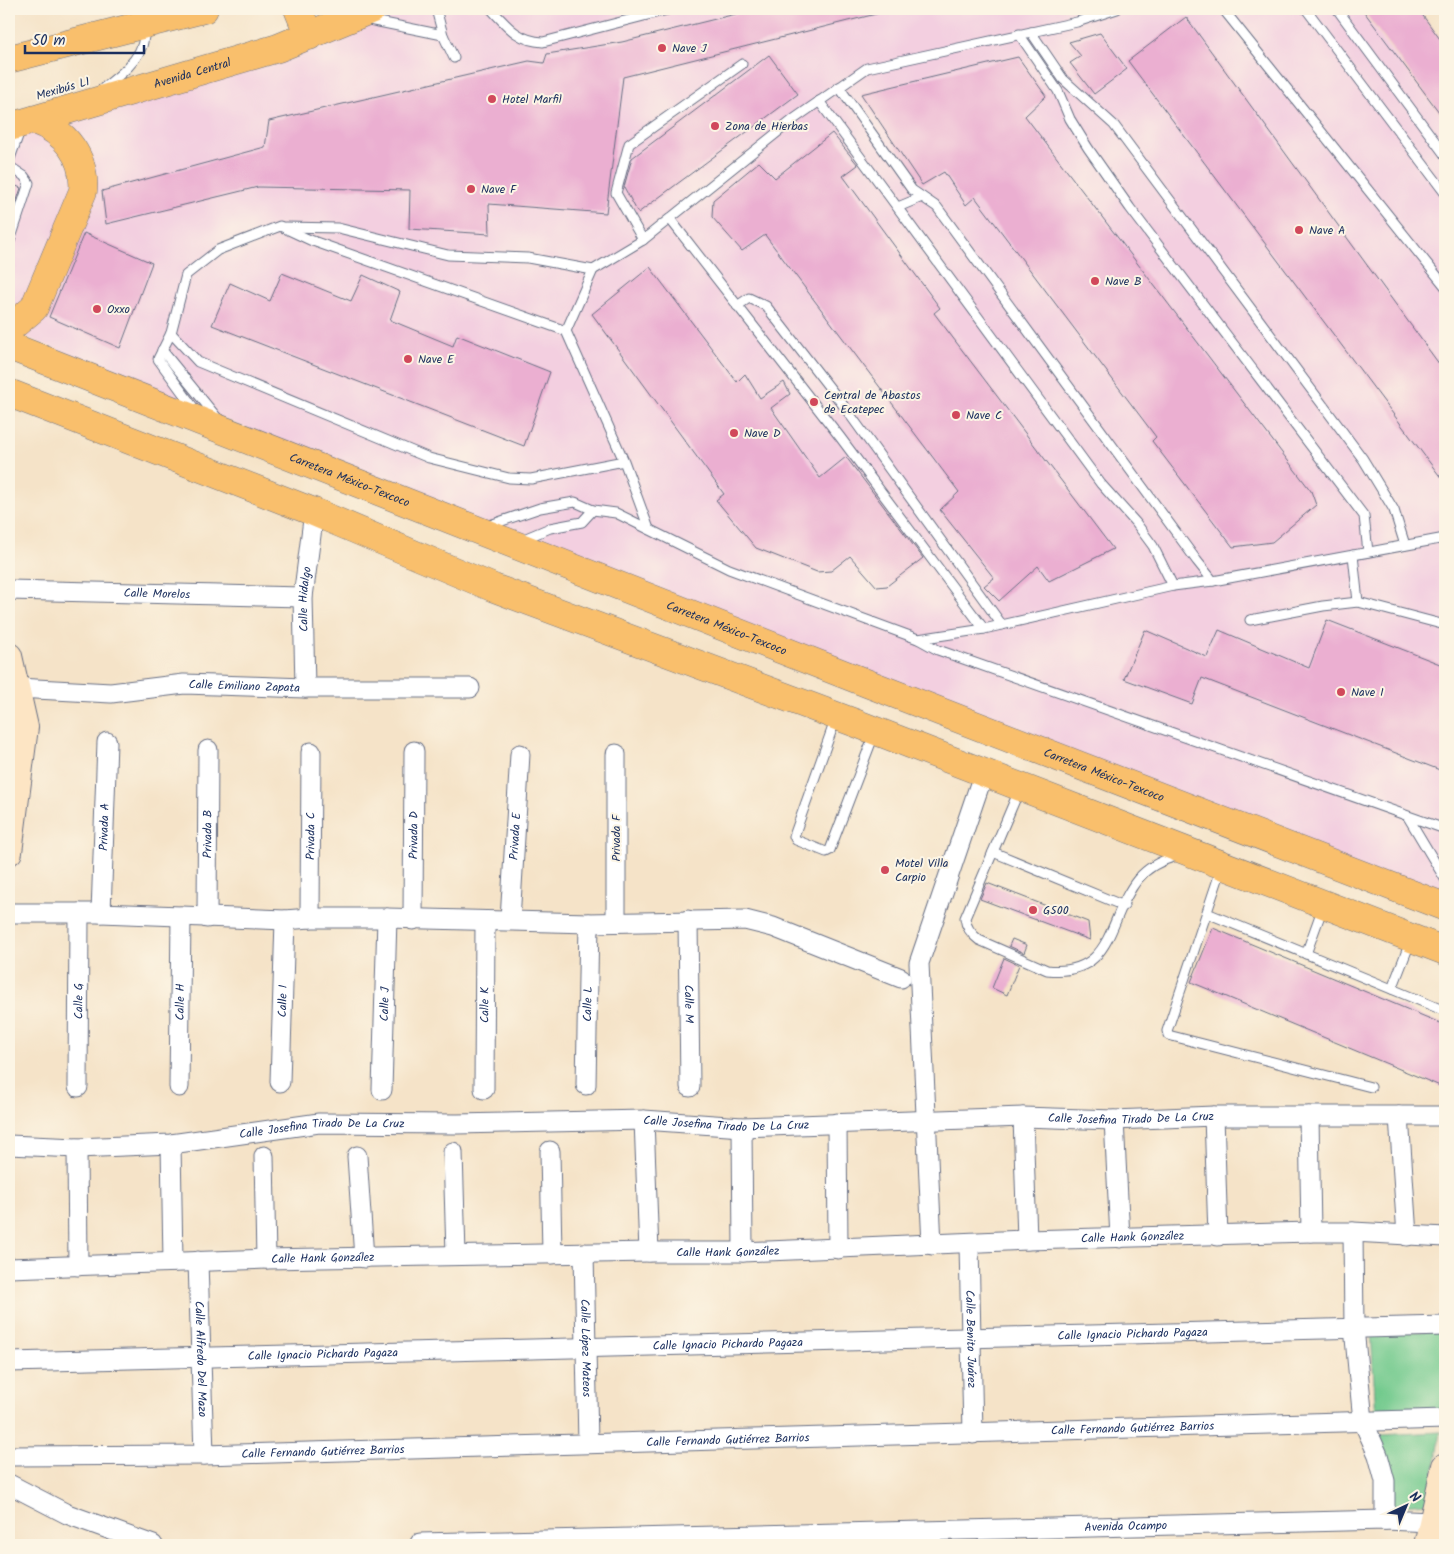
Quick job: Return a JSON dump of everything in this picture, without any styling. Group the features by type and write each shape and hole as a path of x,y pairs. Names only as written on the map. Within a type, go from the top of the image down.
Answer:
{"highway":[{"path":"298,9 309,36"},
{"path":"9,41 197,10"},
{"name":"Avenida Central","path":"18,122 278,48 363,13"},
{"path":"9,59 137,20"},
{"path":"9,329 34,308 83,190 83,171 75,151 62,135 18,122"},
{"name":"Carretera México-Texcoco","path":"9,346 832,670 1445,907"},
{"path":"9,392 314,512 494,588 847,719 1445,951"},
{"path":"832,670 840,681 840,695 831,705 847,719"},
{"path":"847,719 851,713 850,700 857,690 869,684"}],"street":[{"name":"Calle Hidalgo","path":"305,688 304,597 314,512"},
{"name":"Calle Morelos","path":"9,590 304,597"},
{"path":"9,656 17,688 17,727 9,852"},
{"name":"Calle Emiliano Zapata","path":"17,688 111,693 184,684 305,688 470,688"},
{"name":"Privada A","path":"101,913 107,742"},
{"name":"Privada B","path":"207,918 208,750"},
{"name":"Privada D","path":"413,920 414,751"},
{"name":"Privada C","path":"310,918 311,752"},
{"name":"Privada F","path":"615,753 616,922"},
{"name":"Privada E","path":"510,920 520,754"},
{"path":"932,1244 919,963 984,772"},
{"path":"9,913 101,913 285,920 310,918 387,918 589,923 745,920 758,923 901,978"},
{"name":"Calle G","path":"78,1087 79,913"},
{"name":"Calle H","path":"179,1087 182,916"},
{"name":"Calle J","path":"382,1090 387,918"},
{"name":"Calle I","path":"280,1082 285,920"},
{"name":"Calle M","path":"688,920 690,1087"},
{"name":"Calle K","path":"484,1088 485,921"},
{"name":"Calle L","path":"586,1085 589,923"},
{"path":"1214,1116 1218,1236"},
{"name":"Calle Josefina Tirado De La Cruz","path":"9,1145 77,1148 171,1144 319,1123 457,1124 644,1120 742,1127 1023,1117 1114,1120 1214,1116 1445,1116"},
{"path":"1309,1116 1311,1232"},
{"path":"1399,1116 1407,1236"},
{"path":"1023,1117 1027,1240"},
{"path":"644,1120 649,1252"},
{"path":"1114,1120 1120,1238"},
{"path":"837,1123 838,1249"},
{"path":"742,1127 743,1252"},
{"path":"171,1144 173,1262"},
{"path":"77,1148 78,1266"},
{"path":"550,1151 552,1254"},
{"path":"453,1152 456,1255"},
{"path":"264,1156 266,1259"},
{"path":"357,1156 364,1258"},
{"name":"Calle Hank González","path":"9,1268 266,1259 743,1252 969,1244 1027,1240 1311,1232 1353,1232 1445,1237"},
{"path":"1353,1232 1354,1328 1363,1421 1378,1454 1385,1481 1385,1520"},
{"name":"Calle Benito Juárez","path":"969,1244 973,1434"},
{"name":"Calle López Mateos","path":"584,1253 588,1443"},
{"name":"Calle Alfredo Del Mazo","path":"198,1261 204,1455"},
{"name":"Calle Ignacio Pichardo Pagaza","path":"9,1362 1445,1326"},
{"name":"Calle Fernando Gutiérrez Barrios","path":"9,1456 204,1455 1445,1419"},
{"path":"1429,1534 1445,1466"},
{"path":"9,1484 67,1514 153,1545"},
{"name":"Avenida Ocampo","path":"420,1543 1006,1537 1385,1520 1429,1534"}],"lane":[{"path":"436,9 443,35 454,58"},
{"path":"491,9 514,34 529,42 543,42 671,9"},
{"path":"566,331 593,270 643,240 819,101 867,68 1077,22 1117,9"},
{"path":"1223,9 1445,286"},
{"path":"1306,9 1445,193"},
{"path":"1337,9 1445,155"},
{"path":"363,13 382,25 443,35"},
{"path":"9,68 123,37 137,20"},
{"name":"Mexibús L1","path":"18,122 94,95 120,76 135,58 144,37 137,20"},
{"path":"1031,32 1063,79 1114,125 1363,459 1394,510 1406,545"},
{"path":"1019,34 1058,91 1070,119 1088,148 1130,208 1364,516 1368,552"},
{"path":"643,240 616,194 629,144 742,64"},
{"path":"1058,91 1063,79"},
{"path":"840,87 912,190 937,207 1197,561 1213,580"},
{"path":"819,101 1100,484 1136,523 1153,546 1173,586"},
{"path":"9,161 18,122"},
{"path":"9,166 24,176 29,183 9,244"},
{"path":"898,207 922,196"},
{"path":"670,219 840,437 984,630"},
{"path":"216,428 158,358 172,333 186,275 218,250 280,226 338,228 448,255 528,258 593,270"},
{"path":"280,226 310,240 566,331 624,461 649,528"},
{"path":"737,306 749,298 766,306 843,405 1002,625"},
{"path":"172,333 198,362 429,458 509,478 531,479 624,461"},
{"path":"162,350 207,404 216,428"},
{"path":"477,530 542,508 575,502 593,510 616,513 729,569 918,639 938,650 1445,829"},
{"path":"512,544 552,528 582,522 593,510"},
{"path":"918,639 984,630 1173,586 1445,538"},
{"path":"1353,555 1358,602"},
{"path":"1250,620 1323,606 1358,602 1445,625"},
{"path":"847,719 830,850 826,852 796,840 794,836 847,719"},
{"path":"1021,786 965,918 968,928 979,940 1047,970 1068,970 1083,965 1096,956 1109,940 1132,888 1148,869 1167,858 1197,854"},
{"path":"1408,816 1445,878"},
{"path":"993,852 1124,906"},
{"path":"1223,864 1167,1031 1168,1035 1371,1087"},
{"path":"1306,954 1324,904"},
{"path":"1207,913 1445,1011"},
{"path":"1392,989 1412,938"}],"shaded area":[{"name":"Central de Abastos de Ecatepec","path":"371,9 1360,9 1445,121 1445,907 357,474 9,330 9,132"}],"green space":[{"path":"1445,1331 1445,1410 1443,1419 1376,1417 1371,1332"},
{"path":"1441,1432 1429,1503 1386,1506 1379,1435"}],"building":[{"path":"756,9 879,9 880,13 623,77 606,213 489,204 490,234 409,229 410,190 258,187 106,224 102,191 265,147 269,121 529,61 544,63 547,54 622,42"},
{"path":"1362,9 1418,9 1445,46 1445,120"},
{"name":"Nave A","path":"1186,17 1445,372 1445,483 1128,61"},
{"path":"1100,33 1127,69 1094,94 1070,63 1081,56 1069,42"},
{"name":"Zona de Hierbas","path":"769,55 798,94 638,213 624,187 632,158"},
{"name":"Nave B","path":"1018,57 1046,96 1025,116 1311,491 1316,505 1272,542 1233,547 1152,441 1156,437 975,197 966,205 944,172 922,185 861,94"},
{"name":"Nave C","path":"832,133 858,165 843,176 940,308 934,313 1113,549 1049,581 1038,566 999,601 984,586 994,578 940,510 959,492 765,235 742,251 712,217 713,200 759,162 775,178"},
{"path":"9,183 21,188 9,225"},
{"path":"84,233 152,263 120,348 49,317"},
{"name":"Nave D","path":"650,267 737,382 745,374 760,398 784,382 790,394 771,408 820,478 846,457 923,558 887,586 877,587 850,556 831,571 817,572 756,548 716,500 724,494 592,314"},
{"name":"Nave E","path":"282,273 351,301 363,275 400,292 390,320 453,346 457,335 550,372 524,446 212,325 230,283 270,301"},
{"name":"Nave I","path":"1327,620 1445,666 1445,772 1202,678 1192,704 1124,679 1145,630 1207,657 1219,630 1309,668"},
{"name":"G500","path":"987,883 1088,922 1090,940 980,899"},
{"path":"1213,928 1445,1025 1445,1088 1191,982"},
{"path":"1012,939 1027,945 1024,953 1009,946"},
{"name":"G500","path":"1004,958 1019,965 1007,995 992,988"}],"place":[{"name":"Nave J","path":"662,48"},
{"name":"Hotel Marfil","path":"492,99"},
{"name":"Zona de Hierbas","path":"715,126"},
{"name":"Nave F","path":"471,189"},
{"name":"Nave A","path":"1299,230"},
{"name":"Nave B","path":"1095,281"},
{"name":"Oxxo","path":"97,309"},
{"name":"Nave E","path":"408,359"},
{"name":"Central de Abastos de Ecatepec","path":"814,402"},
{"name":"Nave C","path":"956,415"},
{"name":"Nave D","path":"734,433"},
{"name":"Nave I","path":"1341,692"},
{"name":"Motel Villa Carpio","path":"885,870"},
{"name":"G500","path":"1033,910"}]}
